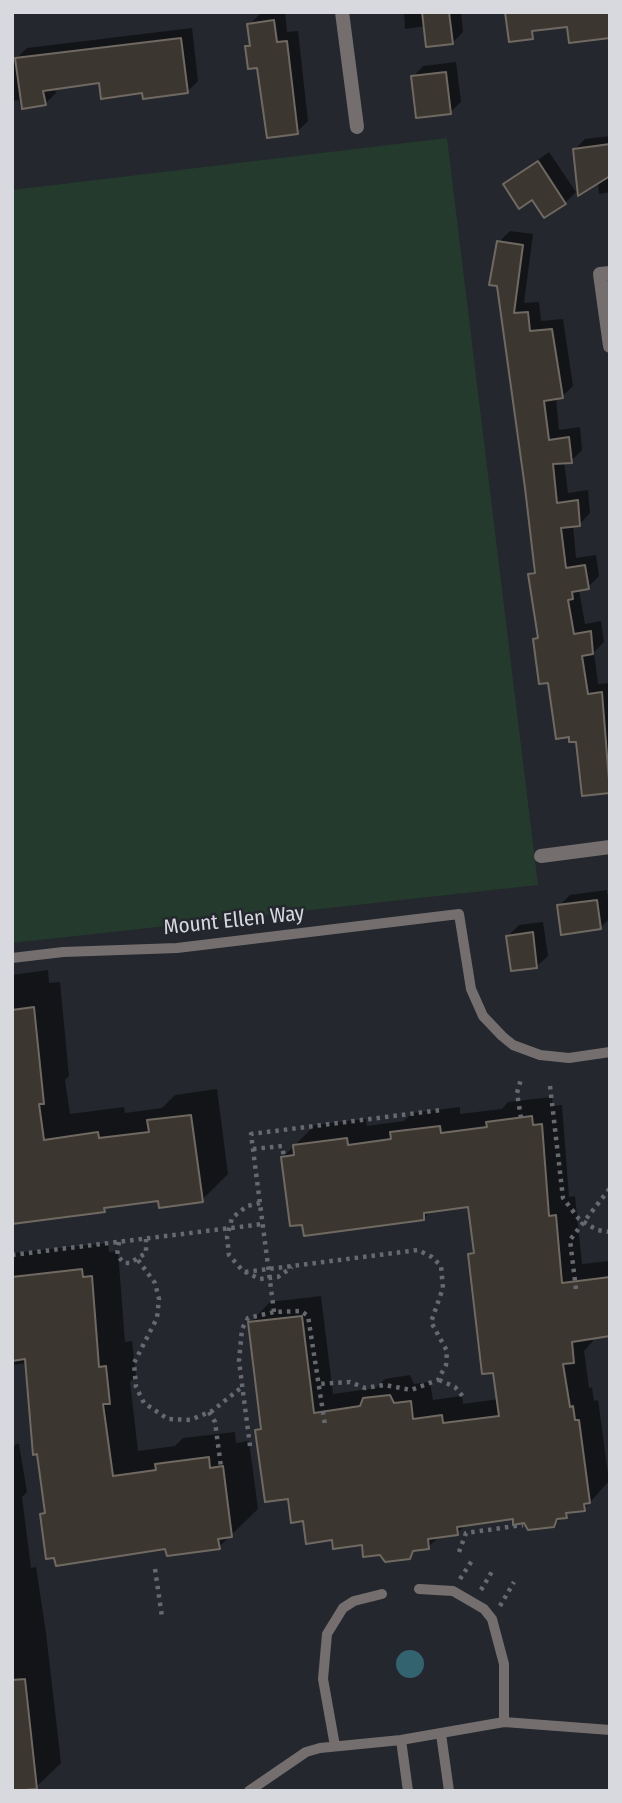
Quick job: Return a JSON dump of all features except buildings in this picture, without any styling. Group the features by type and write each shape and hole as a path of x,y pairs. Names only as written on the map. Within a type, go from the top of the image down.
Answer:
{"street":[{"path":"342,12 357,127"},
{"path":"605,274 610,346"},
{"path":"541,856 610,847"}],"lane":[{"name":"Mount Ellen Way","path":"12,958 63,952 177,948 459,914 471,989 483,1016 502,1037 513,1045 540,1055 569,1058 610,1052"},
{"path":"419,1590 453,1591 474,1602 492,1619 505,1671 504,1722"},
{"path":"335,1746 323,1679 327,1633 343,1608 382,1594"},
{"path":"249,1791 306,1752 335,1746 401,1740 504,1722 610,1730"},
{"path":"441,1734 449,1791"},
{"path":"401,1740 408,1791"}],"path":[{"path":"521,1118 517,1093 522,1079"},
{"path":"550,1086 561,1191 567,1204 582,1221 597,1230 610,1232"},
{"path":"274,1312 251,1135 441,1110"},
{"path":"253,1149 282,1146 284,1157"},
{"path":"576,1289 570,1240 610,1188"},
{"path":"260,1203 240,1211 228,1228 229,1255 245,1272 270,1279 292,1266"},
{"path":"12,1255 263,1224"},
{"path":"119,1242 117,1255 120,1260 130,1263 138,1260 148,1248 146,1239"},
{"path":"245,1272 418,1250 432,1257 441,1266 444,1279 431,1316 431,1322 447,1351 445,1371 438,1380 411,1390 385,1385 365,1388 350,1382 319,1384"},
{"path":"138,1260 155,1283 159,1299 157,1318 134,1363 139,1396 149,1408 168,1419 190,1420 209,1412 243,1387"},
{"path":"250,1446 239,1361 242,1329 248,1318 274,1312 301,1311 308,1316 325,1425"},
{"path":"438,1380 456,1387 465,1399"},
{"path":"209,1412 215,1422 221,1467"},
{"path":"459,1552 466,1533 523,1525"},
{"path":"155,1569 162,1618"},
{"path":"474,1602 493,1570"},
{"path":"492,1619 514,1582"}],"green space":[{"path":"447,138 538,885 12,943 12,190"}],"water":[{"path":"410,1650 420,1654 424,1664 420,1674 410,1678 400,1674 396,1664 400,1654"}]}
